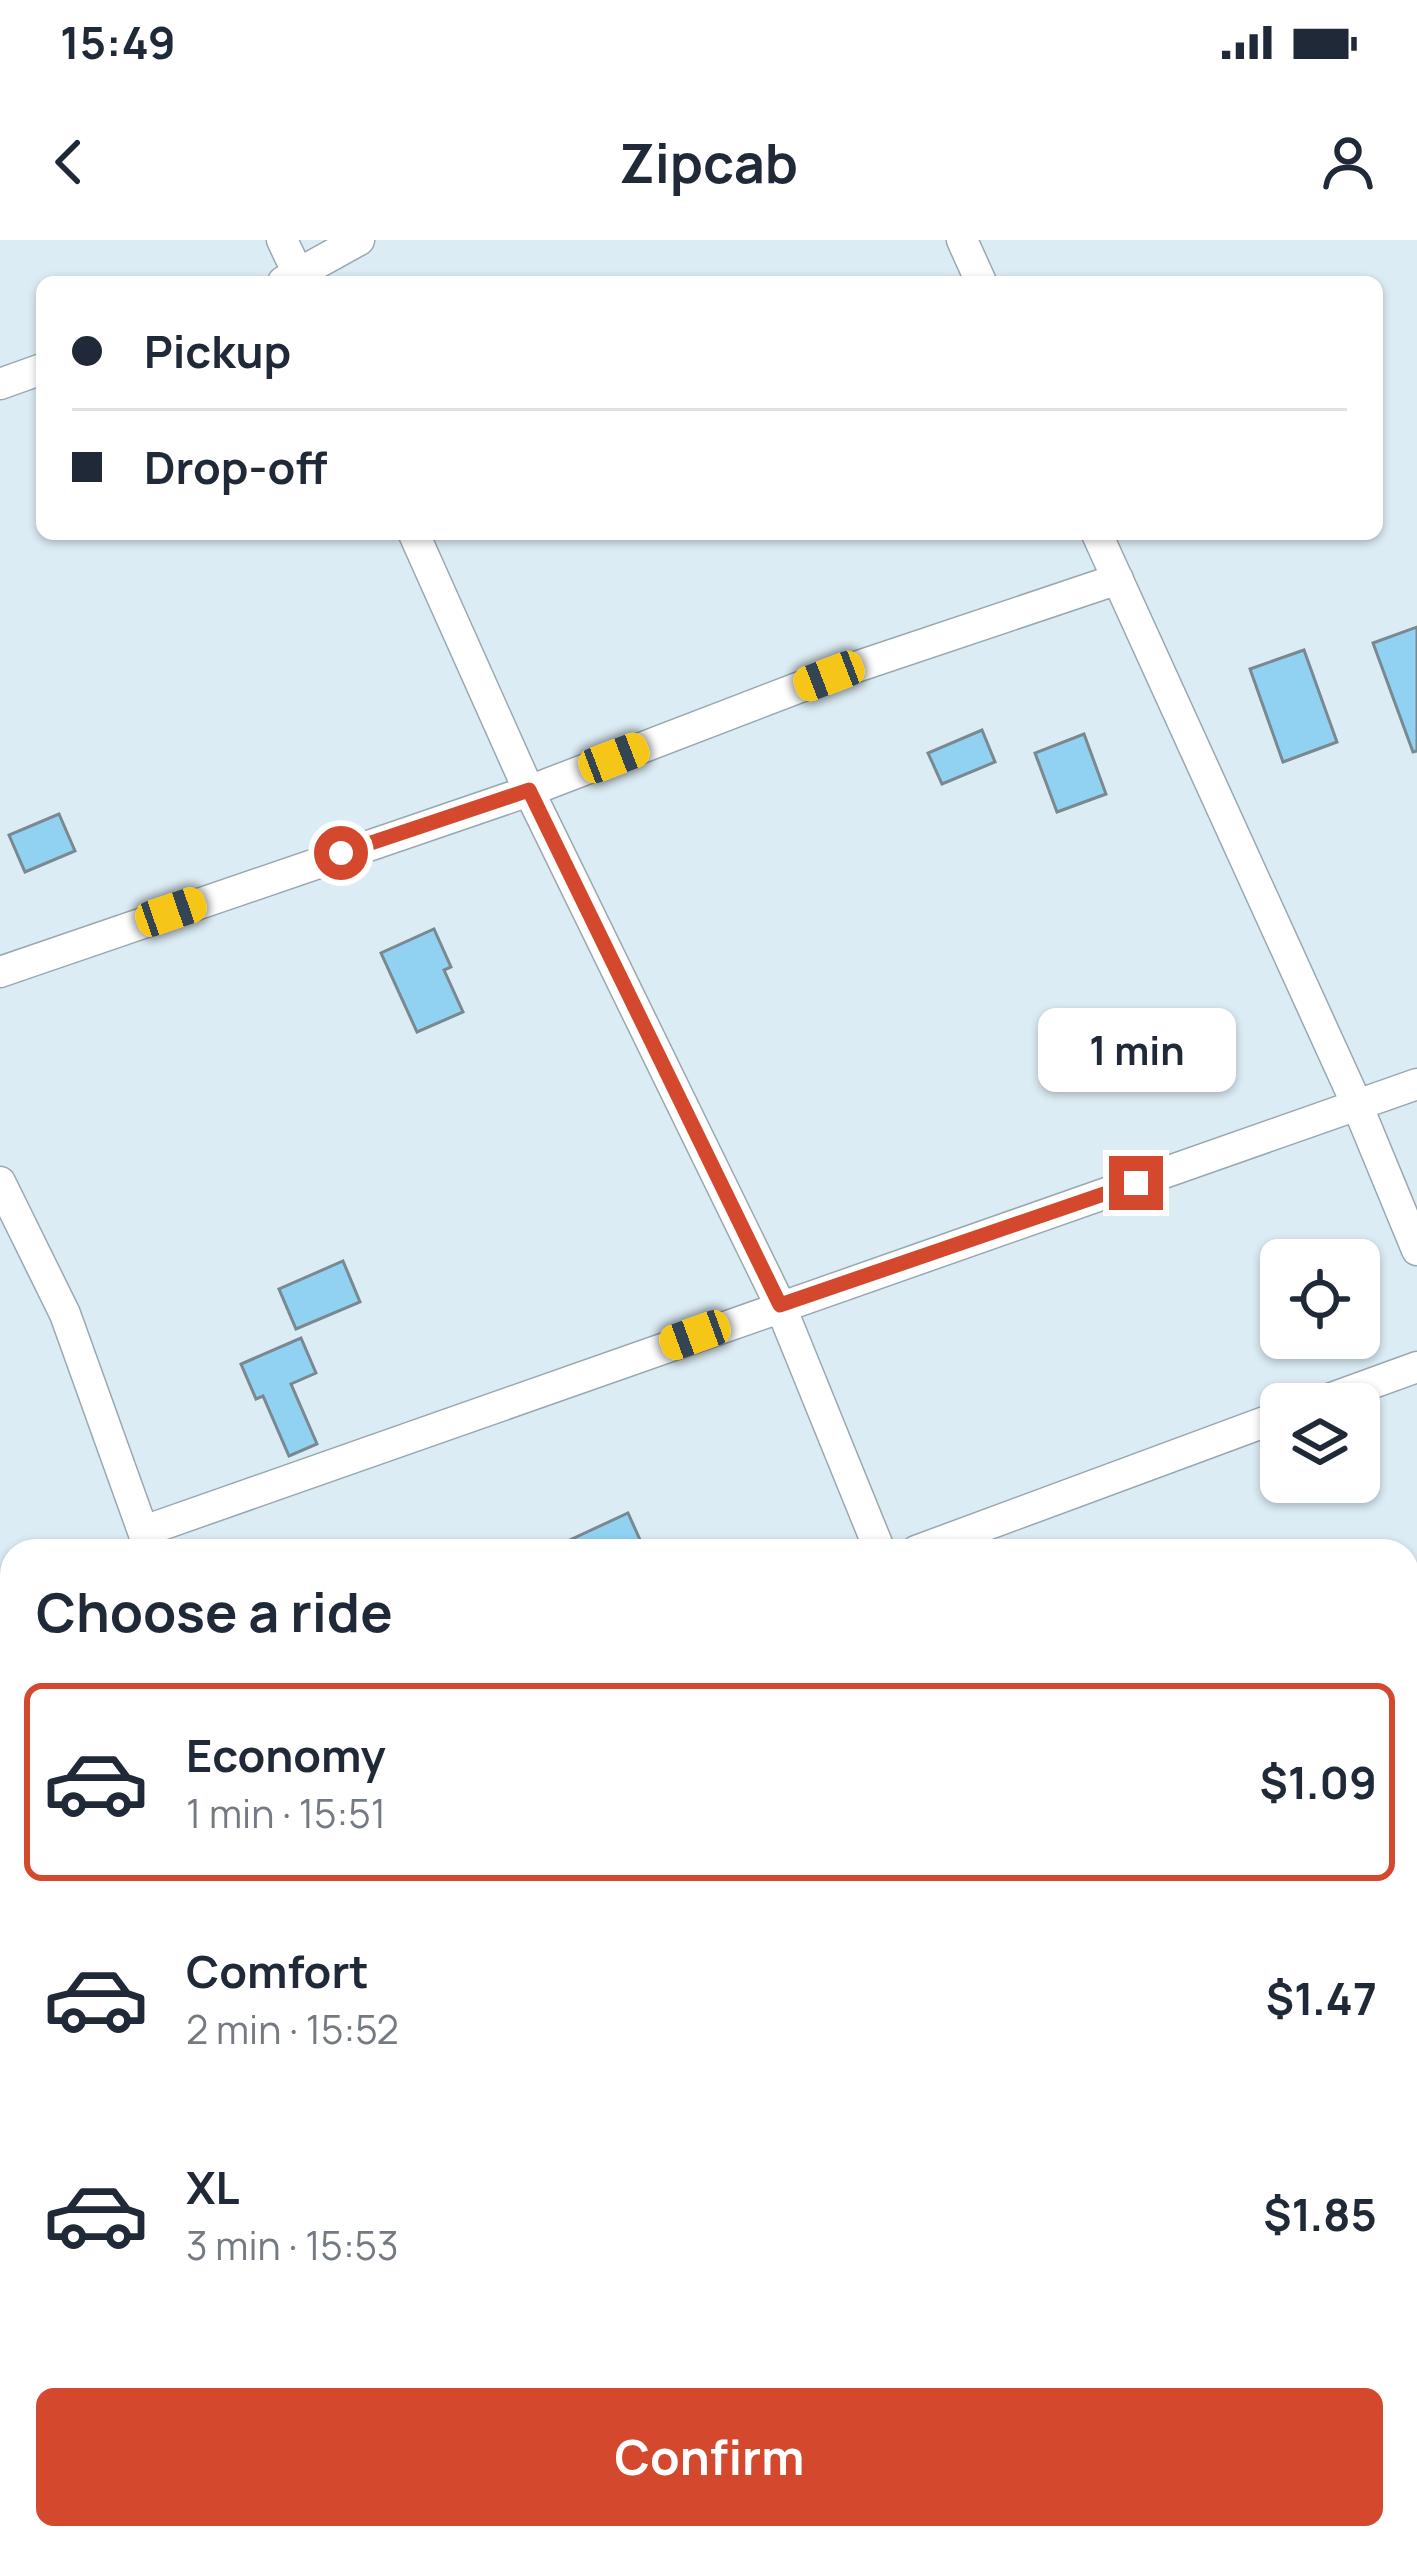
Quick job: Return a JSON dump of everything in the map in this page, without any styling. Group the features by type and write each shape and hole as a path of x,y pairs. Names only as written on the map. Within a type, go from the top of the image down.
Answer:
{"street":[{"path":"282,240 294,276"},
{"path":"301,276 359,240"},
{"path":"962,240 978,276"},
{"path":"0,384 36,371"},
{"path":"418,540 529,790 780,1305 875,1539"},
{"path":"1100,540 1358,1107 1417,1250"},
{"path":"0,971 529,790 829,676 1118,579"},
{"path":"152,1539 780,1305 1417,1084"},
{"path":"0,1182 64,1315 146,1539"},
{"path":"1373,1383 1417,1367"},
{"path":"949,1539 1260,1425"}],"building":[{"path":"1417,627 1417,751 1413,752 1373,643"},
{"path":"1304,650 1337,742 1283,762 1250,669"},
{"path":"982,730 995,762 942,784 928,753"},
{"path":"1084,734 1106,794 1057,812 1035,753"},
{"path":"59,814 75,851 25,872 9,835"},
{"path":"434,929 451,967 444,970 463,1012 417,1032 381,953"},
{"path":"343,1261 360,1302 296,1329 279,1289"},
{"path":"301,1338 316,1373 291,1384 317,1444 289,1456 263,1396 256,1399 241,1364"},
{"path":"628,1513 640,1539 572,1539"}],"route":[{"path":"341,853 529,790 780,1305 1136,1183"}]}
